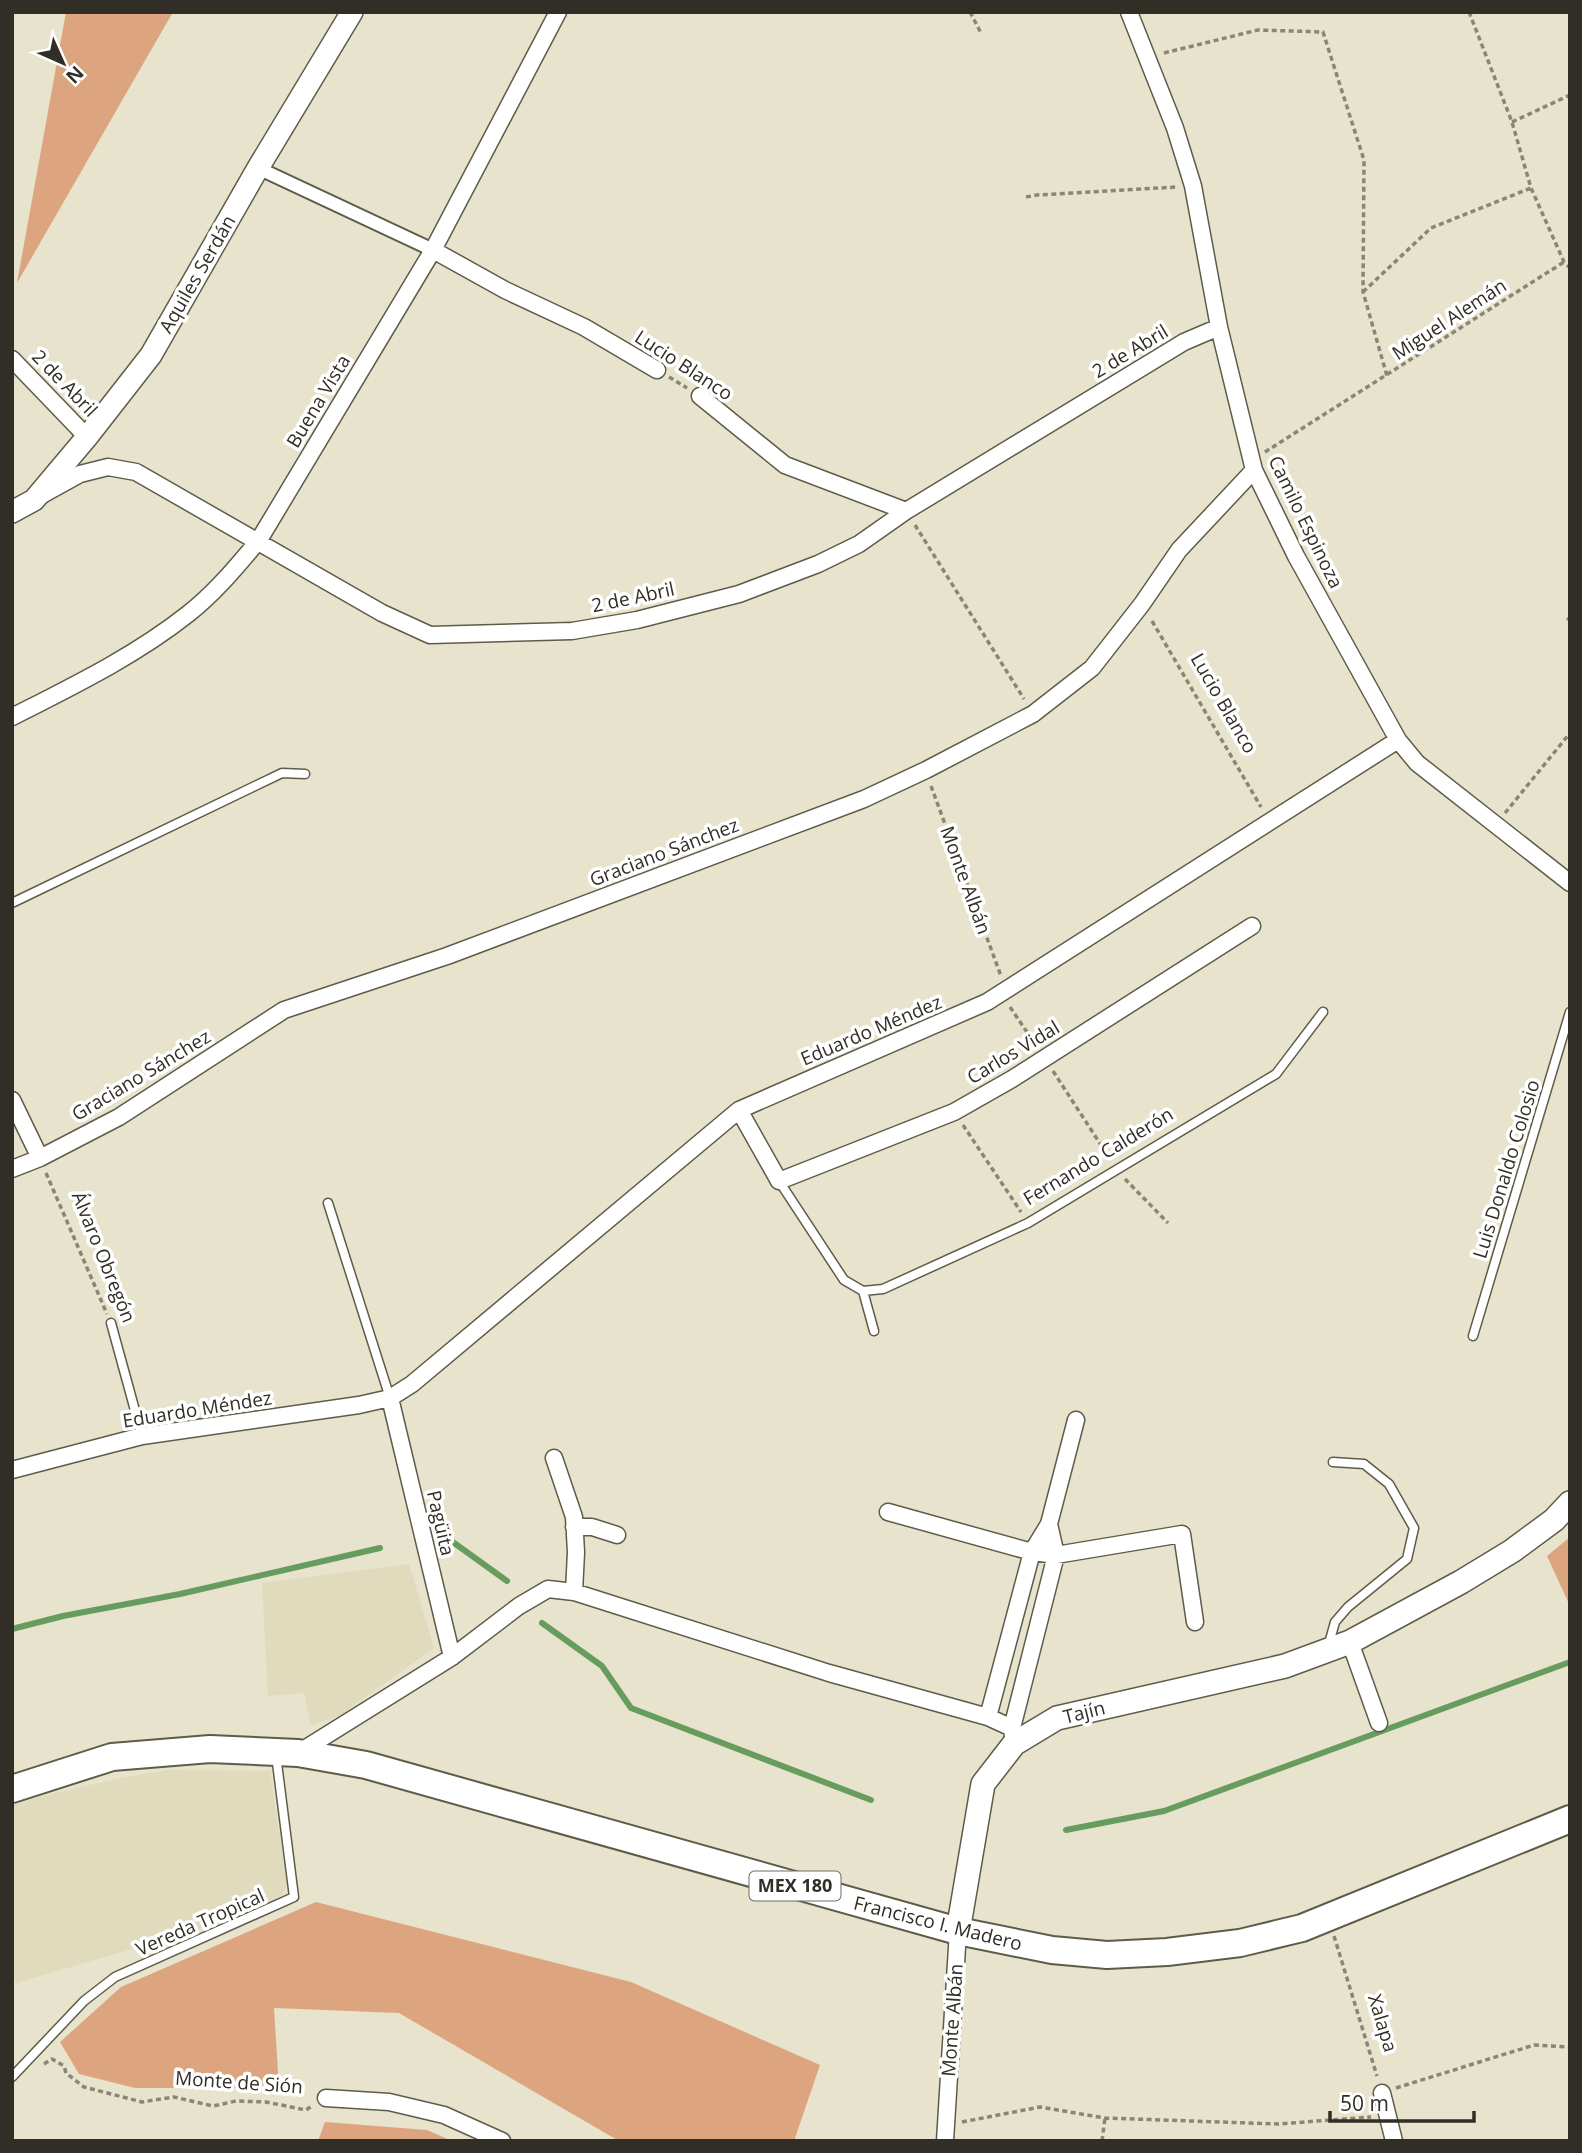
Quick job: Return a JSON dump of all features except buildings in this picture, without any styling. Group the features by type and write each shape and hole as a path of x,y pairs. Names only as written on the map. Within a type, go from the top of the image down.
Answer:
{"main road":[{"name":"Tajín","path":"1013,1736 1057,1718 1285,1666 1350,1642 1512,1551 1555,1520 1570,1503"},
{"name":"Monte Albán","path":"958,1931 983,1784 1013,1736"},
{"name":"Francisco I. Madero","path":"12,1789 112,1757 210,1749 287,1752 366,1765 958,1931 1052,1950 1107,1955 1167,1952 1240,1943 1302,1928 1570,1819"}],"street":[{"name":"Aquiles Serdán","path":"12,512 34,500 88,437 150,355 352,12"},
{"name":"Buena Vista","path":"12,717 114,664 188,614 223,583 259,540 433,250 558,12"},
{"name":"Camilo Espinoza","path":"1129,12 1175,128 1193,186 1219,327 1253,465 1296,556 1398,740 1417,763 1570,883"},
{"name":"Lucio Blanco","path":"258,168 433,250 505,290 584,327 657,370"},
{"name":"2 de Abril","path":"34,500 80,474 108,467 136,472 259,540 382,613 430,635 572,631 637,620 739,594 818,564 859,544 906,511 1184,342 1219,327"},
{"name":"2 de Abril","path":"12,359 88,437"},
{"name":"Lucio Blanco","path":"701,396 785,465 906,511"},
{"name":"Graciano Sánchez","path":"12,1169 40,1158 119,1117 284,1010 447,956 863,799 926,771 1033,714 1092,668 1142,604 1179,550 1253,465"},
{"name":"Eduardo Méndez","path":"12,1470 142,1436 359,1405 390,1398 412,1384 739,1110 1004,992 1398,740"},
{"name":"Carlos Vidal","path":"779,1181 954,1111 1045,1059 1252,926"},
{"path":"12,1100 40,1158"},
{"path":"739,1110 779,1181"},
{"name":"Pagüita","path":"390,1398 452,1657"},
{"name":"Monte Albán","path":"988,1717 1032,1552 1049,1524 1076,1420"},
{"path":"554,1458 574,1517 574,1592"},
{"path":"888,1512 1032,1552 1056,1555 1182,1534 1195,1622"},
{"name":"Monte Albán","path":"1013,1736 1056,1555 1049,1524"},
{"path":"574,1527 592,1527 617,1535"},
{"path":"287,1752 452,1657 519,1605 548,1589 574,1592 829,1672 988,1717 1013,1736"},
{"path":"1011,1630 1035,1639"},
{"path":"1350,1642 1379,1723"},
{"name":"Monte Albán","path":"945,2133 958,1931"},
{"path":"1382,2093 1394,2141"},
{"name":"Monte de Sión","path":"326,2098 400,2105 444,2115 502,2141"}],"lane":[{"path":"12,903 282,773 305,774"},
{"name":"Fernando Calderón","path":"863,1291 883,1289 1028,1223 1117,1171 1276,1074 1323,1012"},
{"name":"Luis Donaldo Colosio","path":"1473,1336 1570,1012"},
{"path":"779,1181 844,1280 863,1291 874,1331"},
{"path":"328,1202 390,1398"},
{"name":"Álvaro Obregón","path":"111,1323 142,1436"},
{"path":"1327,1650 1335,1622 1348,1607 1407,1559 1414,1528 1389,1484 1381,1477 1364,1464 1333,1462"},
{"name":"Vereda Tropical","path":"12,2077 84,2001 115,1977 295,1897 287,1752"}],"path":[{"path":"970,12 981,33"},
{"path":"1469,12 1512,122 1531,188 1564,262 1570,268"},
{"name":"Miguel Alemán","path":"1148,57 1258,30 1323,32 1364,160 1363,292 1387,376 1564,262"},
{"path":"1512,122 1570,94"},
{"path":"1026,197 1193,186"},
{"path":"1363,292 1431,228 1531,188"},
{"name":"Lucio Blanco","path":"657,370 701,396"},
{"path":"1253,465 1387,376"},
{"path":"906,511 1033,714"},
{"name":"Lucio Blanco","path":"1142,604 1270,823"},
{"path":"1495,826 1570,733"},
{"name":"Monte Albán","path":"926,771 1004,992 1117,1171 1168,1223"},
{"path":"954,1111 1028,1223"},
{"name":"Álvaro Obregón","path":"40,1158 111,1323"},
{"name":"Xalapa","path":"1329,1917 1382,2093"},
{"path":"1382,2093 1534,2045 1570,2047"},
{"name":"Monte de Sión","path":"22,2066 36,2069 52,2059 64,2066 66,2073 84,2087 142,2102 174,2097 213,2106 236,2101 266,2102 306,2110 326,2098"},
{"path":"945,2133 1040,2107 1104,2118 1278,2124 1387,2116"},
{"path":"1102,2141 1104,2118"}],"shaded area":[{"path":"66,12 173,12 17,283"},
{"path":"1570,1537 1570,1606 1547,1556"},
{"path":"409,1564 434,1648 339,1716 311,1725 304,1693 268,1696 262,1583"},
{"path":"168,1770 270,1771 287,1884 282,1895 207,1927 16,1983 12,1965 12,1803 120,1778"},
{"path":"316,1902 631,1982 820,2065 794,2141 619,2141 399,2013 274,2008 279,2088 135,2088 79,2074 60,2042 121,1987"},
{"path":"325,2122 427,2130 452,2141 318,2141"}],"waterway":[{"path":"450,1540 507,1581"},
{"path":"12,1629 380,1548"},
{"path":"542,1623 602,1666 631,1708 871,1800"},
{"path":"1066,1830 1164,1811 1570,1662"}]}
